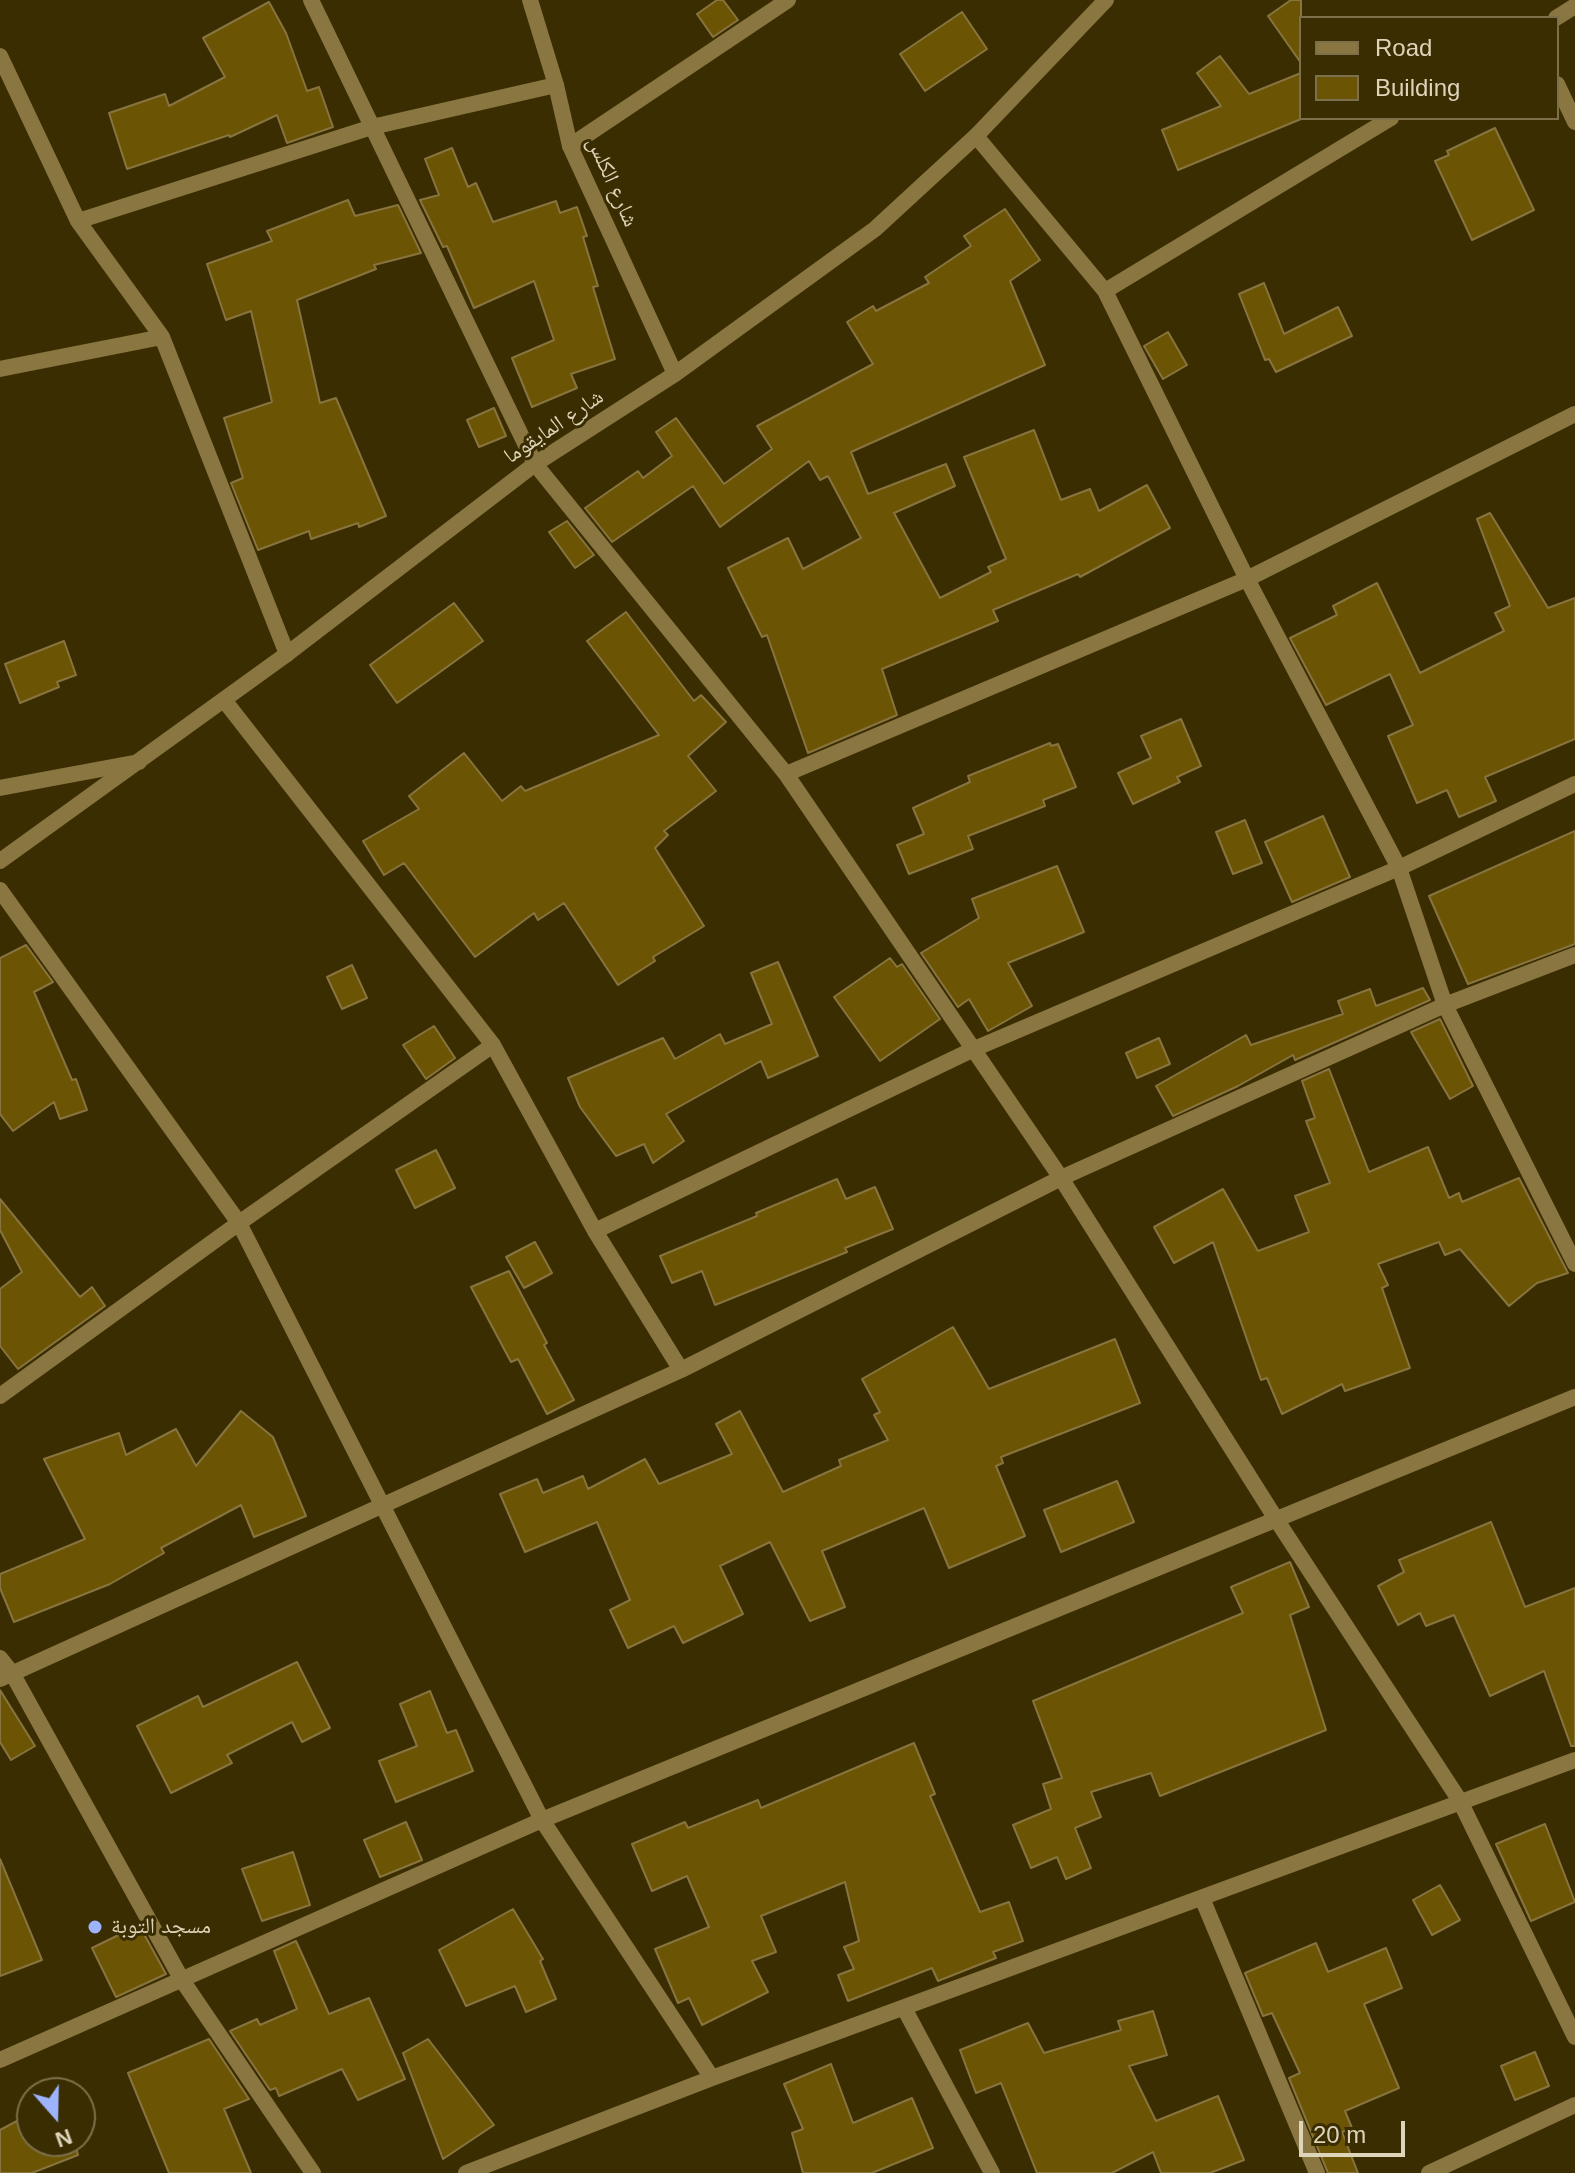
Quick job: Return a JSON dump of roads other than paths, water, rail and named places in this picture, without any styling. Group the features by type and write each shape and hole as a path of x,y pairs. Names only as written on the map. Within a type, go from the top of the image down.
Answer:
{"street":[{"path":"311,0 535,464 786,774 1061,1178 1276,1519 1460,1801 1575,2037"},
{"name":"شارع الكلس","path":"530,0 556,85 570,146 675,374"},
{"path":"570,146 788,0"},
{"name":"شارع المايقوما","path":"0,861 287,654 535,464 675,374 875,229 976,136 1106,0"},
{"path":"0,56 78,221 162,337 287,654"},
{"path":"78,221 372,127 556,85"},
{"path":"1559,88 1575,122"},
{"path":"1105,291 1388,120"},
{"path":"976,136 1105,291 1247,579 1399,868 1445,1005 1575,1264"},
{"path":"0,369 162,337"},
{"path":"786,774 1247,579 1575,414"},
{"path":"224,700 493,1045 595,1231 681,1370"},
{"path":"0,788 139,762"},
{"path":"595,1231 974,1049 1399,868 1575,784"},
{"path":"0,890 239,1223 542,1820 712,2078"},
{"path":"6,1676 681,1370 1061,1178 1445,1005 1575,955"},
{"path":"0,1396 493,1045"},
{"path":"0,2060 542,1820 1575,1397"},
{"path":"0,1658 6,1676 182,1980 313,2173"},
{"path":"466,2173 712,2078 1575,1760"},
{"path":"1202,1898 1317,2173"},
{"path":"904,2008 992,2173"},
{"path":"1429,2173 1575,2105"}],"place":[{"name":"مسجد التوبة","path":"95,1927"}]}
